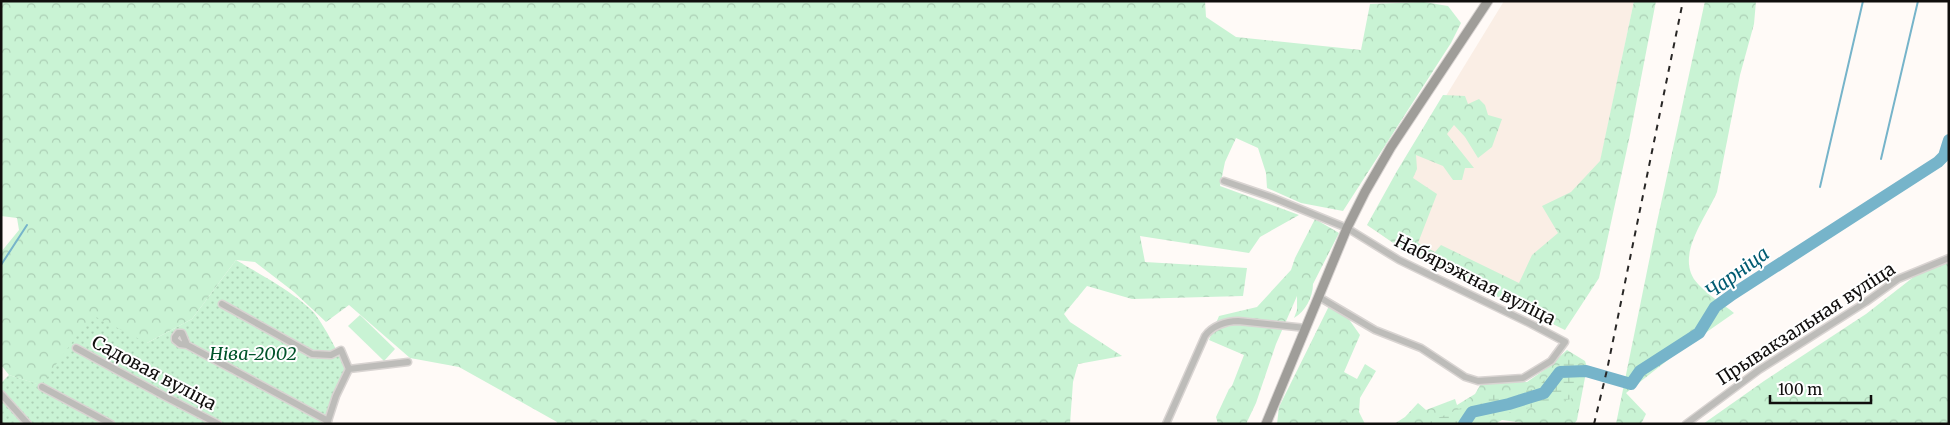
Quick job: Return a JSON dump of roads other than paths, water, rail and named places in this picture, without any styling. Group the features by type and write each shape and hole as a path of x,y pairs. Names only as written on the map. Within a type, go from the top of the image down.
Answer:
{"street":[{"path":"1266,424 1347,228 1365,192 1391,147 1488,1"},
{"name":"Набярэжная вуліца","path":"1224,181 1347,228 1399,260 1565,342 1550,361 1523,378 1478,381 1465,377 1421,348 1375,330 1319,298"},
{"name":"Прывакзальная вуліца","path":"1686,424 1759,370 1866,302 1898,279 1949,258"},
{"path":"187,345 327,422 336,396 349,369 341,350 331,355 312,354 222,304"},
{"path":"1166,424 1190,366 1208,332 1223,323 1238,320 1306,328"},
{"name":"Садовая вуліца","path":"76,348 218,424"},
{"path":"349,369 408,362"},
{"path":"42,387 111,424"},
{"path":"1,394 28,424"}],"waterway":[{"path":"1820,187 1863,1"},
{"path":"1881,159 1918,1"},
{"name":"Чарніца","path":"1464,424 1472,412 1509,404 1544,393 1560,372 1586,371 1631,384 1640,371 1699,333 1715,307 1938,162 1944,156 1949,140"},
{"path":"1,265 27,225"}],"railway":[{"path":"1594,424 1607,370 1683,1"}],"park label":[{"name":"Ніва-2002","path":"253,354"}]}
